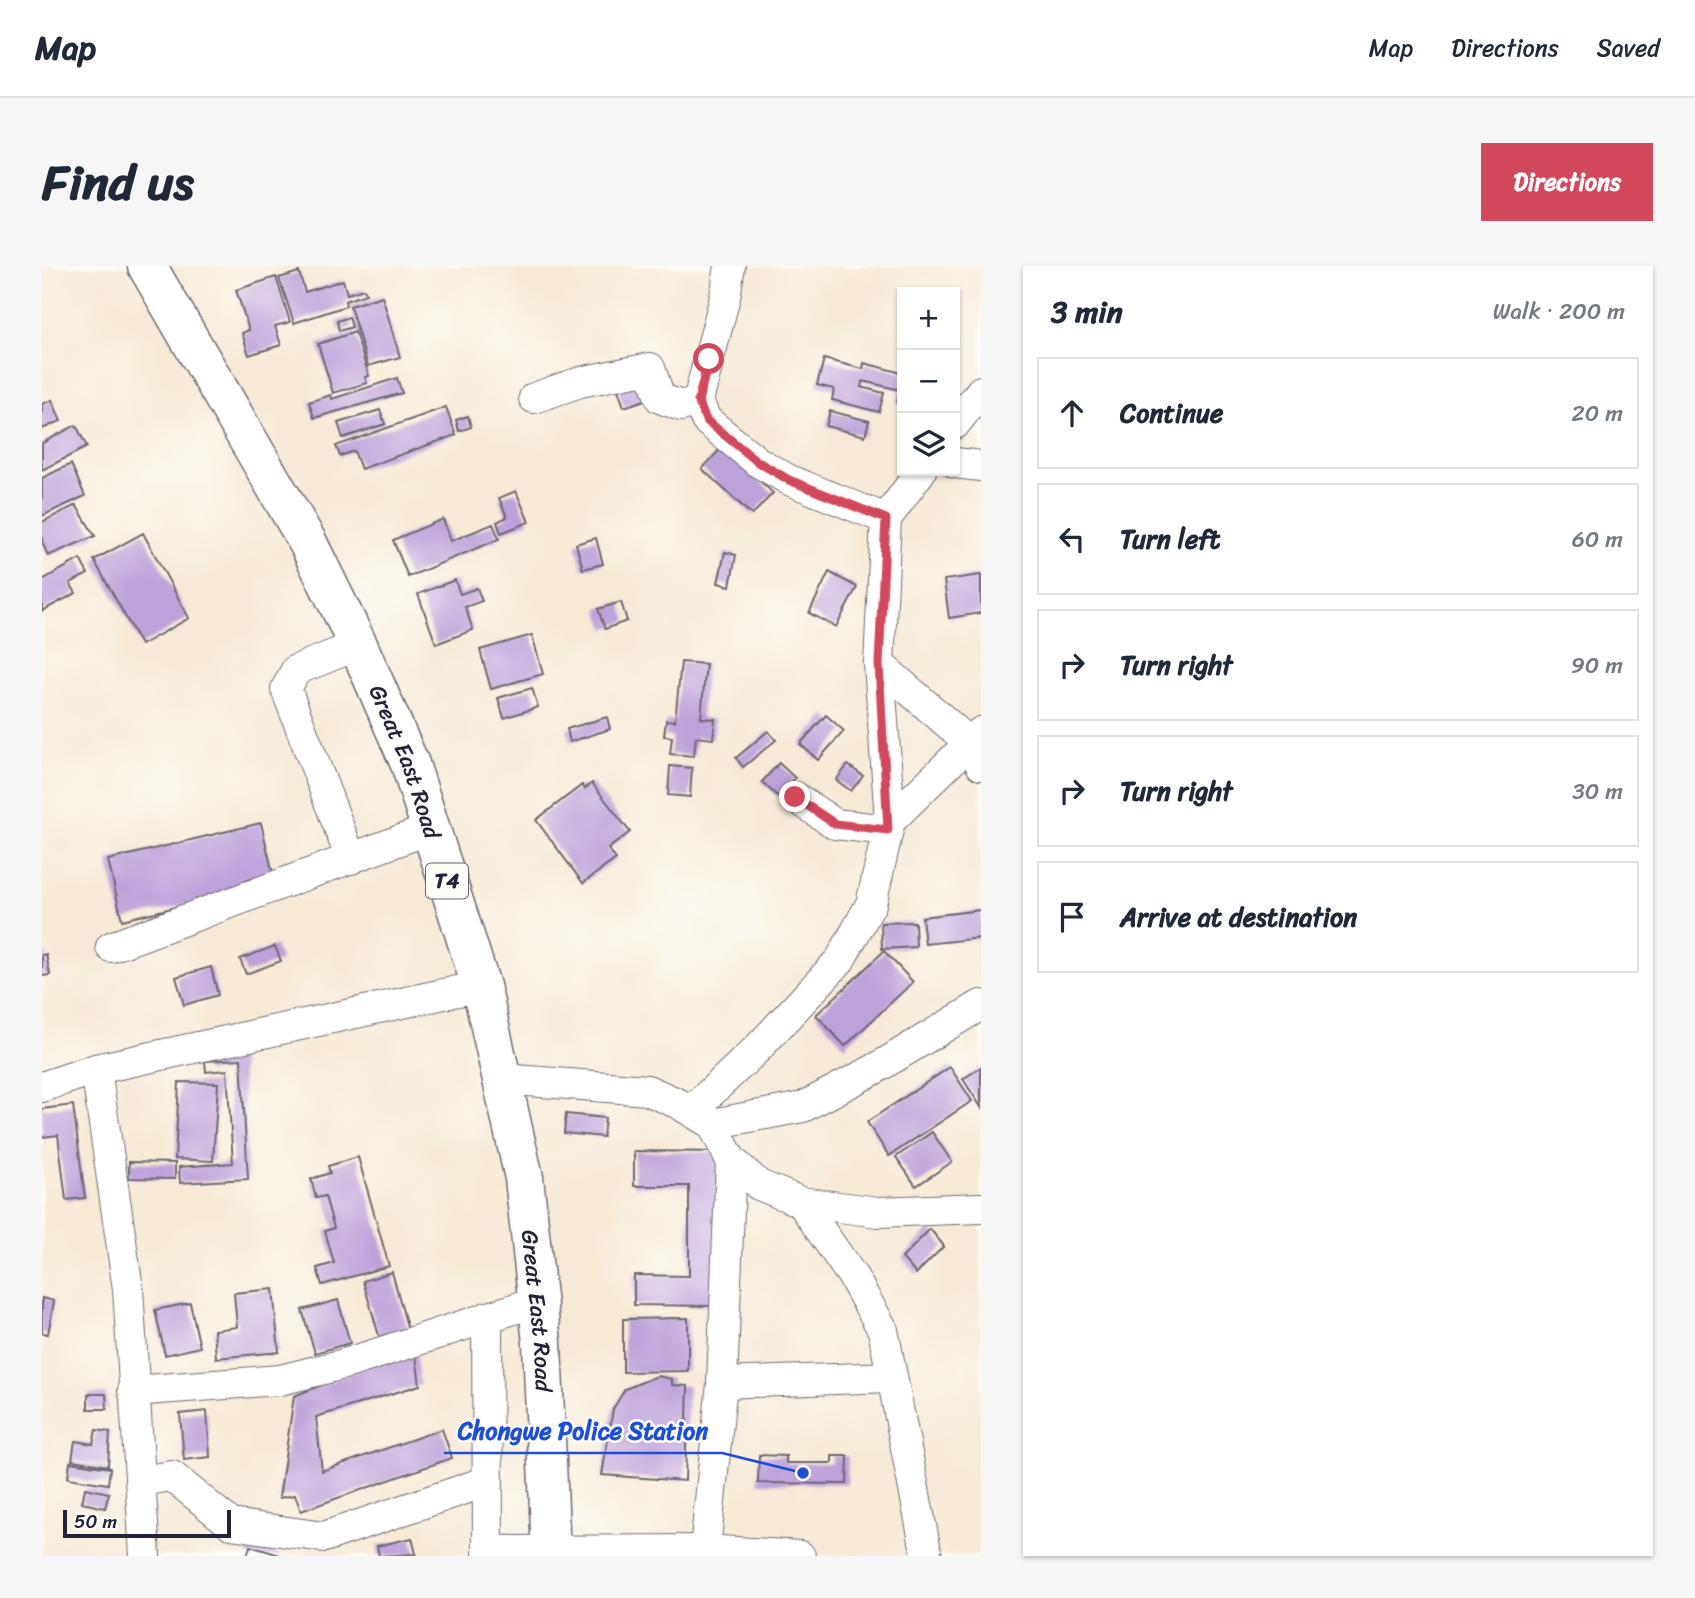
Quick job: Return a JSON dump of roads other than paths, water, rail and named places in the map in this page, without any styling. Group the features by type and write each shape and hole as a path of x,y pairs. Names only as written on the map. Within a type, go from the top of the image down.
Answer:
{"highway":[{"name":"Great East Road","path":"147,266 307,541 358,645 410,764 481,986 524,1178 538,1301 552,1554"}],"street":[{"path":"730,266 725,298 698,401 706,420 758,462 789,480 886,519"},
{"path":"534,398 580,382 650,368 660,398 681,406 698,401"},
{"path":"960,418 981,391"},
{"path":"960,464 981,466"},
{"path":"701,1118 758,1048 840,960 871,904 889,826 879,664 886,519 917,476"},
{"path":"351,859 286,689 296,670 358,645"},
{"path":"795,797 835,824 889,826 977,747 879,664"},
{"path":"111,947 430,829"},
{"path":"42,1087 96,1069 481,986"},
{"path":"701,1118 803,1107 875,1069 981,1005"},
{"path":"96,1069 128,1289 145,1556"},
{"path":"502,1079 647,1090 701,1118 732,1160 759,1185 801,1202 878,1212 981,1208"},
{"path":"705,1550 722,1383 732,1160"},
{"path":"801,1202 853,1278 883,1330 927,1556"},
{"path":"133,1391 280,1380 348,1363 538,1301"},
{"path":"487,1317 488,1553 623,1554 705,1550 800,1556"},
{"path":"722,1383 892,1377"},
{"path":"140,1481 172,1476 231,1524 324,1537 488,1481"}],"place":[{"name":"Chongwe Police Station","path":"803,1473"}]}
